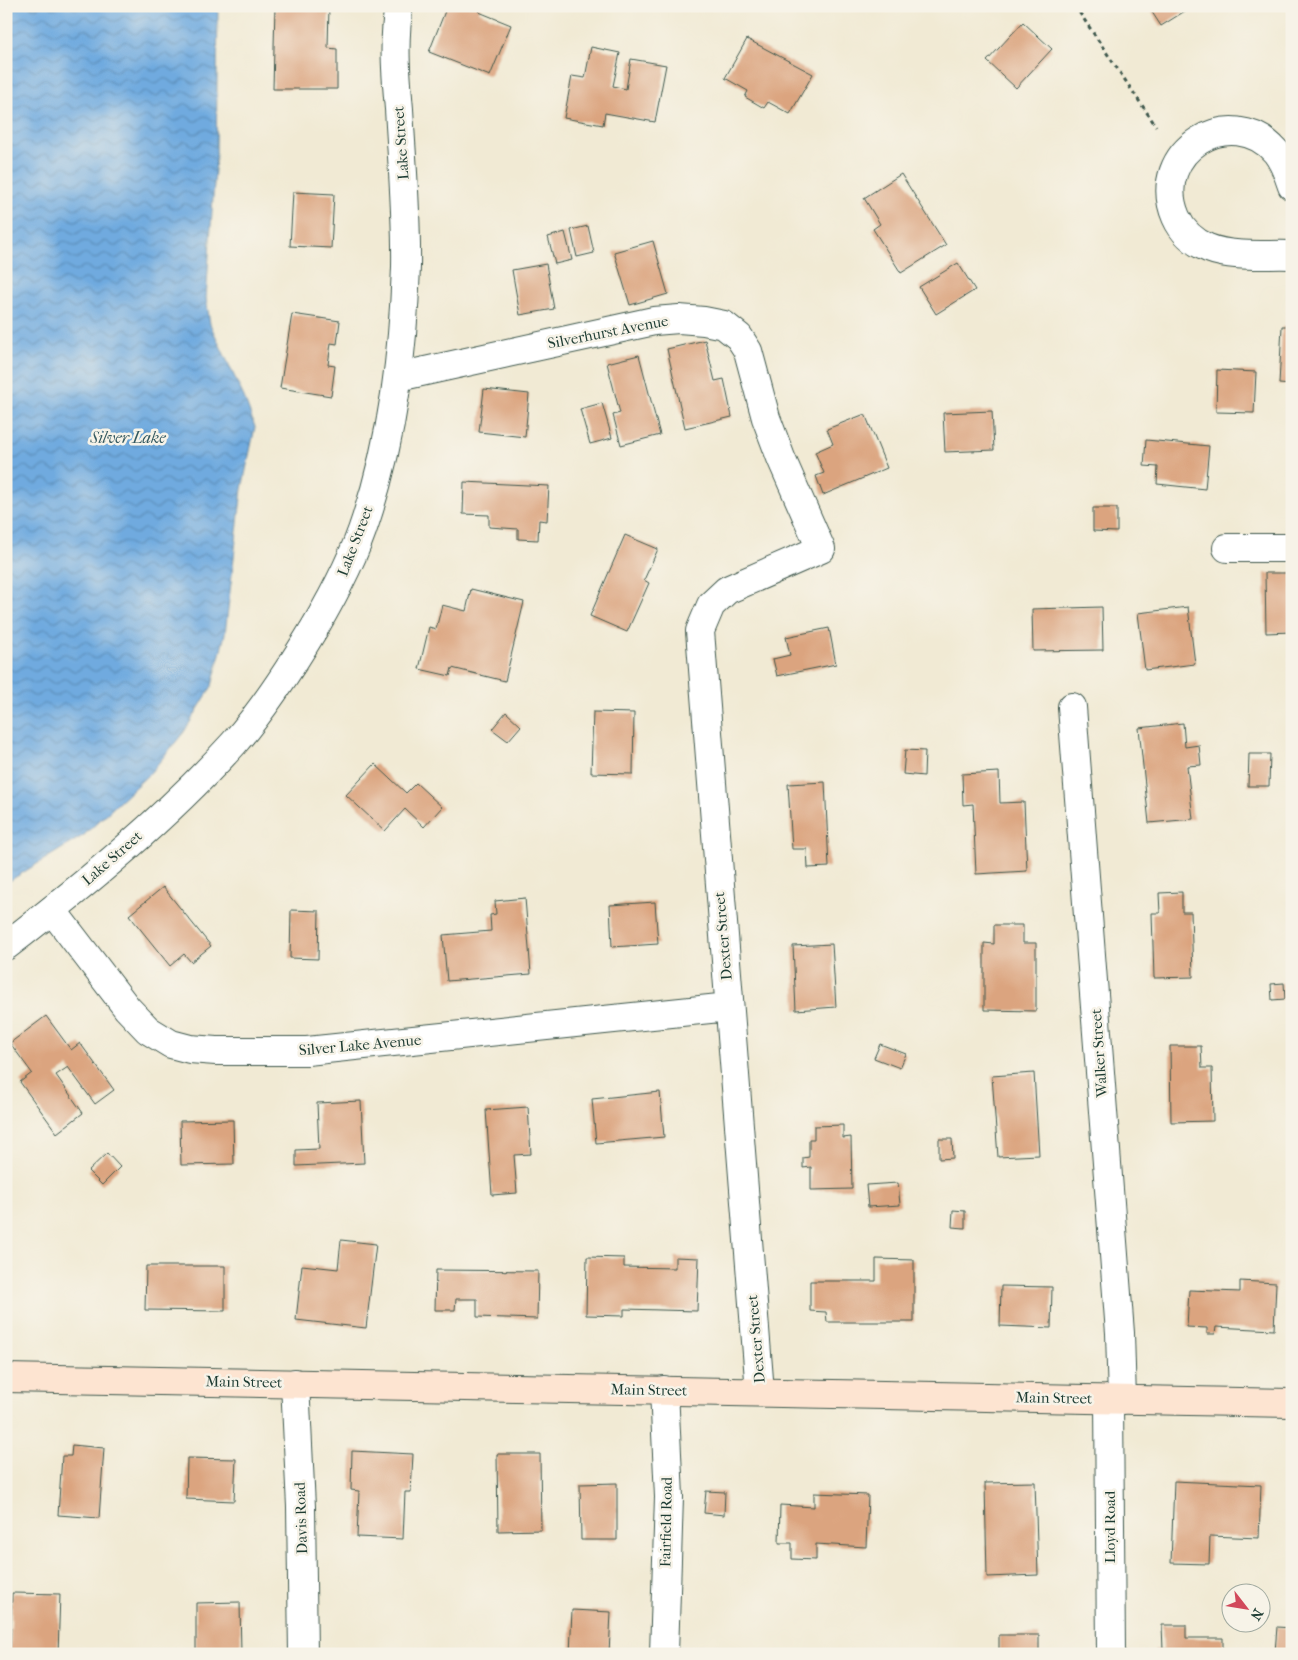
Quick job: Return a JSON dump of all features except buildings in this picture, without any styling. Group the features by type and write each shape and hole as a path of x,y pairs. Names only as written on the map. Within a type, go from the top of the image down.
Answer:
{"main road":[{"name":"Main Street","path":"6,1378 1292,1403"}],"street":[{"name":"Lake Street","path":"6,946 52,910 158,818 235,742 294,663 348,566 366,520 391,427 398,377 406,265 405,210 396,65 399,6"},
{"path":"1292,186 1284,165 1275,151 1254,136 1231,131 1209,135 1191,146 1180,157 1170,188 1172,206 1180,226 1192,239 1208,248 1227,252 1292,254"},
{"name":"Silverhurst Avenue","path":"398,377 654,321 679,319 724,325 739,337 748,351 766,418 781,458 821,549"},
{"path":"1227,548 1292,548"},
{"name":"Dexter Street","path":"760,1392 700,639 702,623 711,605 727,590 821,549"},
{"name":"Walker Street","path":"1072,707 1118,1314 1116,1400"},
{"name":"Silver Lake Avenue","path":"52,910 127,1008 148,1030 171,1044 190,1049 254,1052 307,1051 729,1007"},
{"name":"Davis Road","path":"295,1383 301,1507 303,1654"},
{"name":"Fairfield Road","path":"664,1390 669,1506 664,1654"},
{"name":"Lloyd Road","path":"1111,1654 1116,1400"}],"path":[{"path":"1075,6 1156,126"}],"water":[{"name":"Silver Lake","path":"6,6 218,6 216,155 206,298 210,324 244,397 255,427 242,489 225,634 212,686 184,732 151,772 84,835 6,883"}]}
